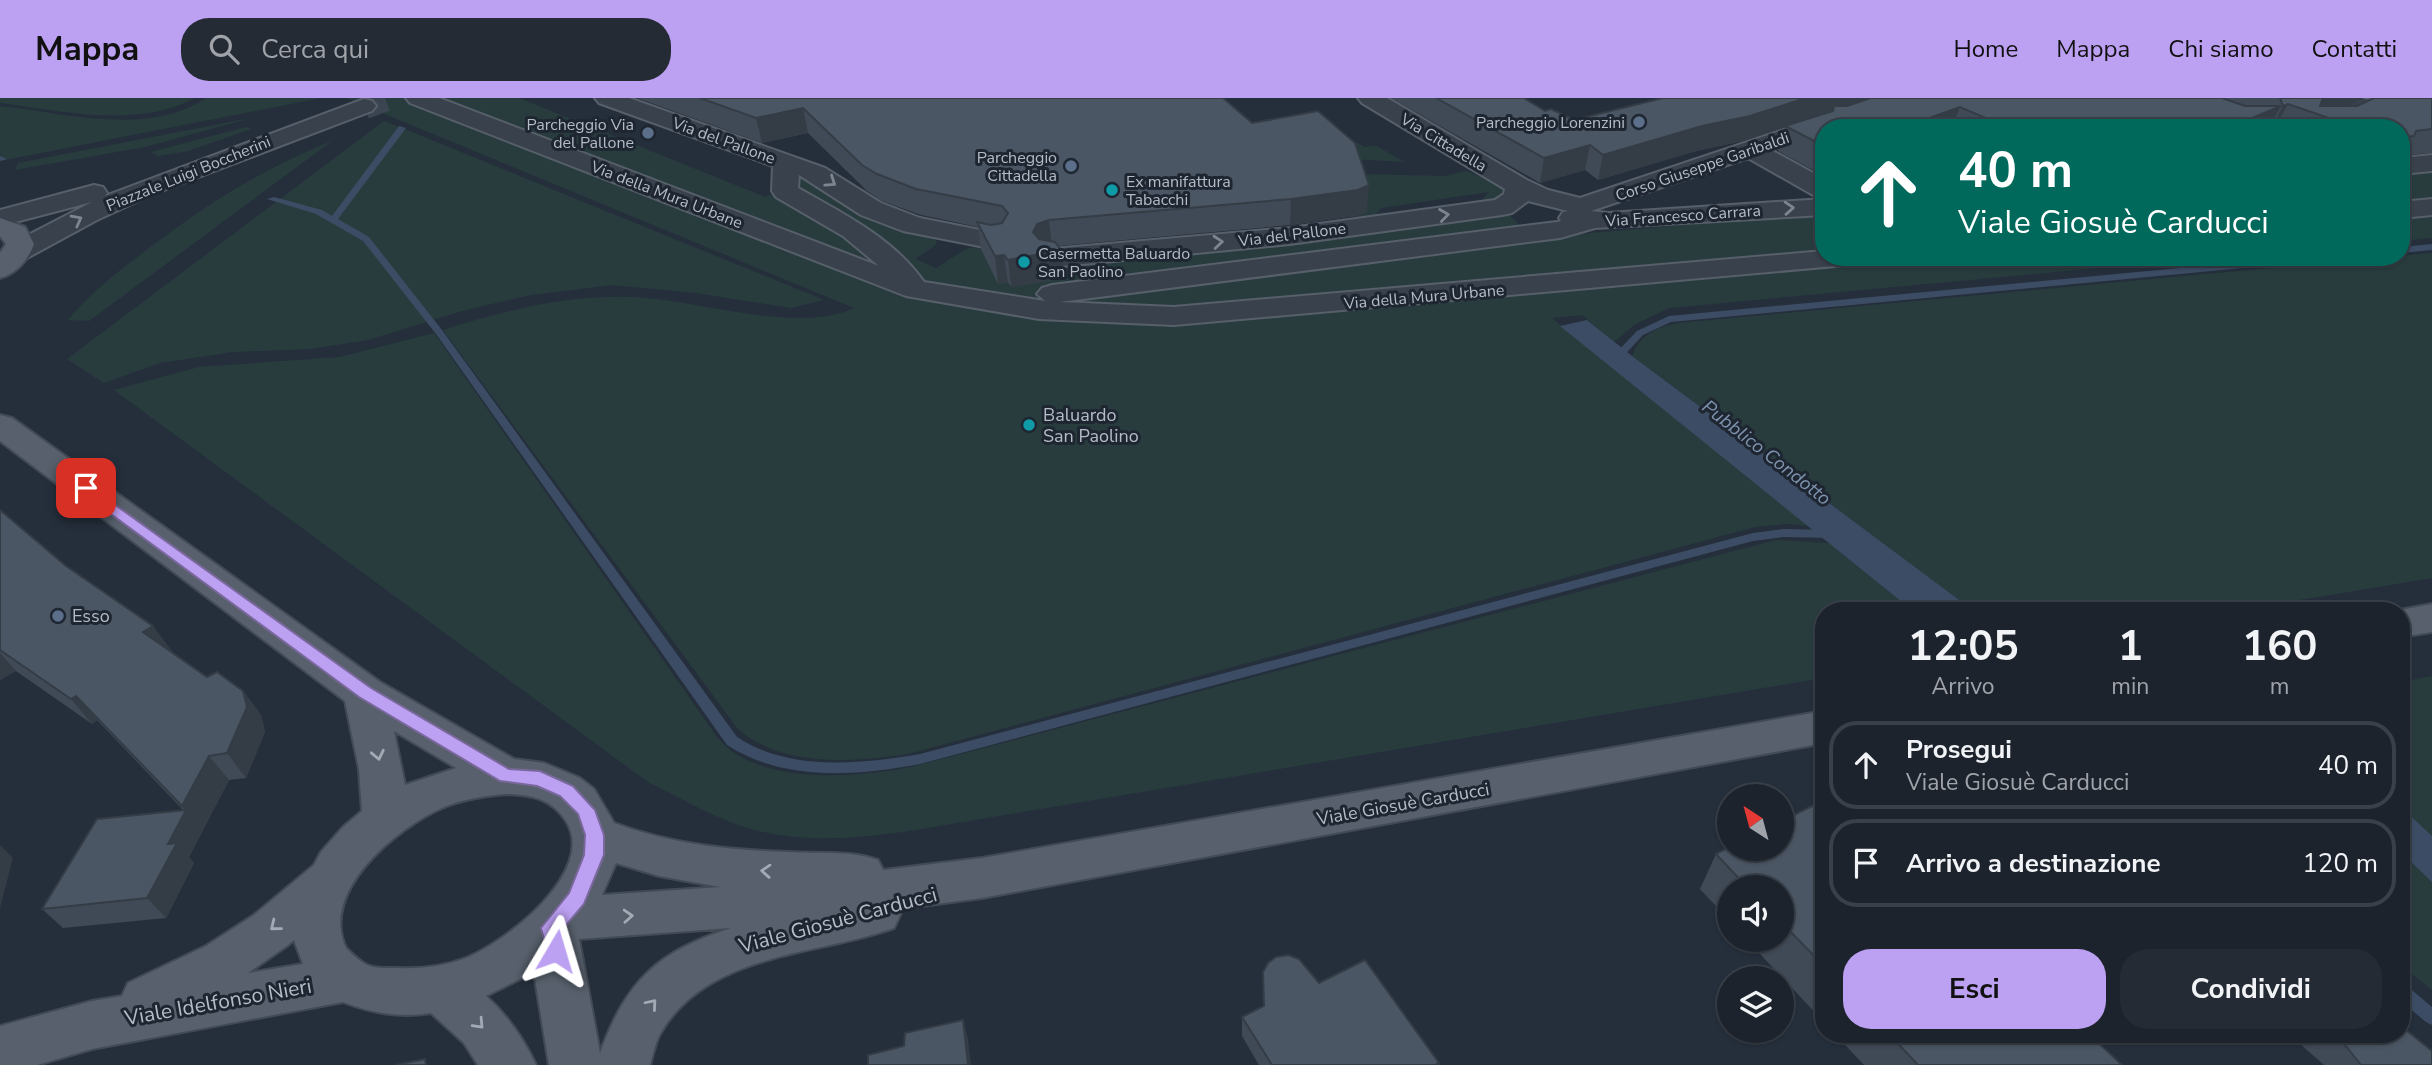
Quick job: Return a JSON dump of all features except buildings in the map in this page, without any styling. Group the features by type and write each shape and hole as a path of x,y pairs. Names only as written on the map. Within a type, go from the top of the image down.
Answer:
{"main road":[{"name":"Piazzale Luigi Boccherini","path":"0,226 15,233 20,244 8,261"},
{"path":"0,425 365,693 506,776"},
{"path":"2410,622 2432,618"},
{"path":"365,693 381,769 385,818"},
{"name":"Viale Giosuè Carducci","path":"556,924 779,904 982,878 1815,729"},
{"path":"506,776 540,779 567,791 586,810 595,835 594,855 577,898 556,924 509,961 442,989 397,993 367,989 344,979 326,962 316,940 316,916 327,881 359,840 385,818 415,800 476,778 506,776"},
{"name":"Viale Giosuè Carducci","path":"595,835 648,856 725,868 982,878"},
{"name":"Viale Giosuè Carducci","path":"623,1065 639,1021 669,985 695,965 726,950 762,938 919,901 982,878"},
{"name":"Viale Idelfonso Nieri","path":"92,1025 224,962 271,930 327,881"},
{"path":"556,924 576,1065"},
{"name":"Viale Idelfonso Nieri","path":"0,1051 92,1025 344,979"},
{"path":"442,989 482,1026 509,1065"}],"street":[{"name":"Via della Mura Urbane","path":"418,98 916,290 988,303 1095,314 1174,317 1815,261"},
{"name":"Via del Pallone","path":"607,98 816,173 871,209 913,225 995,241"},
{"name":"Via Cittadella","path":"1370,98 1510,196"},
{"name":"Corso Giuseppe Garibaldi","path":"1841,119 1902,98"},
{"path":"2350,98 2382,102"},
{"path":"2340,119 2382,102"},
{"name":"Piazzale Luigi Boccherini","path":"0,218 127,182 359,103 142,189 87,214 8,261"},
{"name":"Corso Giuseppe Garibaldi","path":"1580,215 1815,128"},
{"path":"1751,150 1815,185"},
{"path":"786,163 785,191 865,237 893,260 916,290"},
{"path":"2410,165 2432,163"},
{"name":"Via del Pallone","path":"1052,258 1290,236 1510,196"},
{"name":"Via Francesco Carrara","path":"1510,196 1521,207 1580,215 1815,207"},
{"path":"2410,209 2432,207"},
{"name":"Via della Mura Urbane","path":"988,303 1560,230 1580,215"},
{"path":"1242,270 1259,310"}],"green space":[{"path":"0,98 195,98 148,113 99,115 0,103"},
{"path":"206,98 321,98 0,161 0,106 78,117 132,120 183,110"},
{"path":"346,98 519,98 765,197 799,184 791,177 796,170 871,216 936,240 936,245 915,259 936,268 966,249 984,245 1053,264 1505,211 1533,238 1815,214 1815,266 2121,266 1669,308 1634,325 1614,342 1582,315 1552,318 1809,526 1787,524 1755,527 908,754 865,759 819,759 776,750 756,742 738,729 443,330 536,305 608,297 658,299 775,317 804,318 830,315 854,308"},
{"path":"251,118 145,147 15,170 18,163"},
{"path":"384,121 824,300 791,308 696,293 612,285 531,295 462,311 368,340 310,349 233,352 160,363 104,383 67,359"},
{"path":"1322,125 1365,147 1376,146 1405,162 1352,159"},
{"path":"246,127 251,129 188,151 158,156 151,152"},
{"path":"332,141 89,321 68,320 107,281 195,215 260,175"},
{"path":"2432,170 2432,238 2410,240 2410,172"},
{"path":"1466,171 1508,187 1501,199 1480,202 1489,192 1381,208 1372,220 1337,224 1367,212 1355,174 1444,176"},
{"path":"2432,253 2432,578 2287,602 1962,602 1632,356 1644,337 1678,323 2292,266 2410,266 2410,255"},
{"path":"434,333 717,737 734,753 756,764 781,771 835,775 911,767 1776,540 1829,543 1902,602 1815,602 1815,679 909,831 825,838 783,836 717,817 648,782 114,390 199,367 340,357"},
{"path":"2432,676 2432,990 2410,972 2410,680"}],"water":[{"path":"1587,320 1962,602 1902,602 1560,326"},
{"path":"2410,815 2432,836 2432,882 2410,861"}],"waterway":[{"path":"333,220 402,128"},
{"path":"271,199 319,212 366,239 439,332 732,741 750,753 771,760 796,765 850,767 920,759 1753,537 1783,533 1833,534"},
{"path":"2410,249 2432,247"},
{"path":"1616,358 1640,333 1669,319 2233,266"},
{"name":"Pubblico Condotto","path":"2410,999 2432,1017"}],"tunnel":[{"path":"364,106 385,98"}],"place":[{"name":"Parcheggio Lorenzini","path":"1639,122"},
{"name":"Parcheggio Via del Pallone","path":"648,133"},
{"name":"Parcheggio Cittadella","path":"1071,166"},
{"name":"Ex manifattura Tabacchi","path":"1112,190"},
{"name":"Casermetta Baluardo San Paolino","path":"1024,262"},
{"name":"Baluardo San Paolino","path":"1029,425"},
{"name":"Esso","path":"58,616"}],"route":[{"path":"86,488 365,693 506,776 540,779 567,791 586,810 595,835 594,855 577,898 552,928 556,951"}]}
